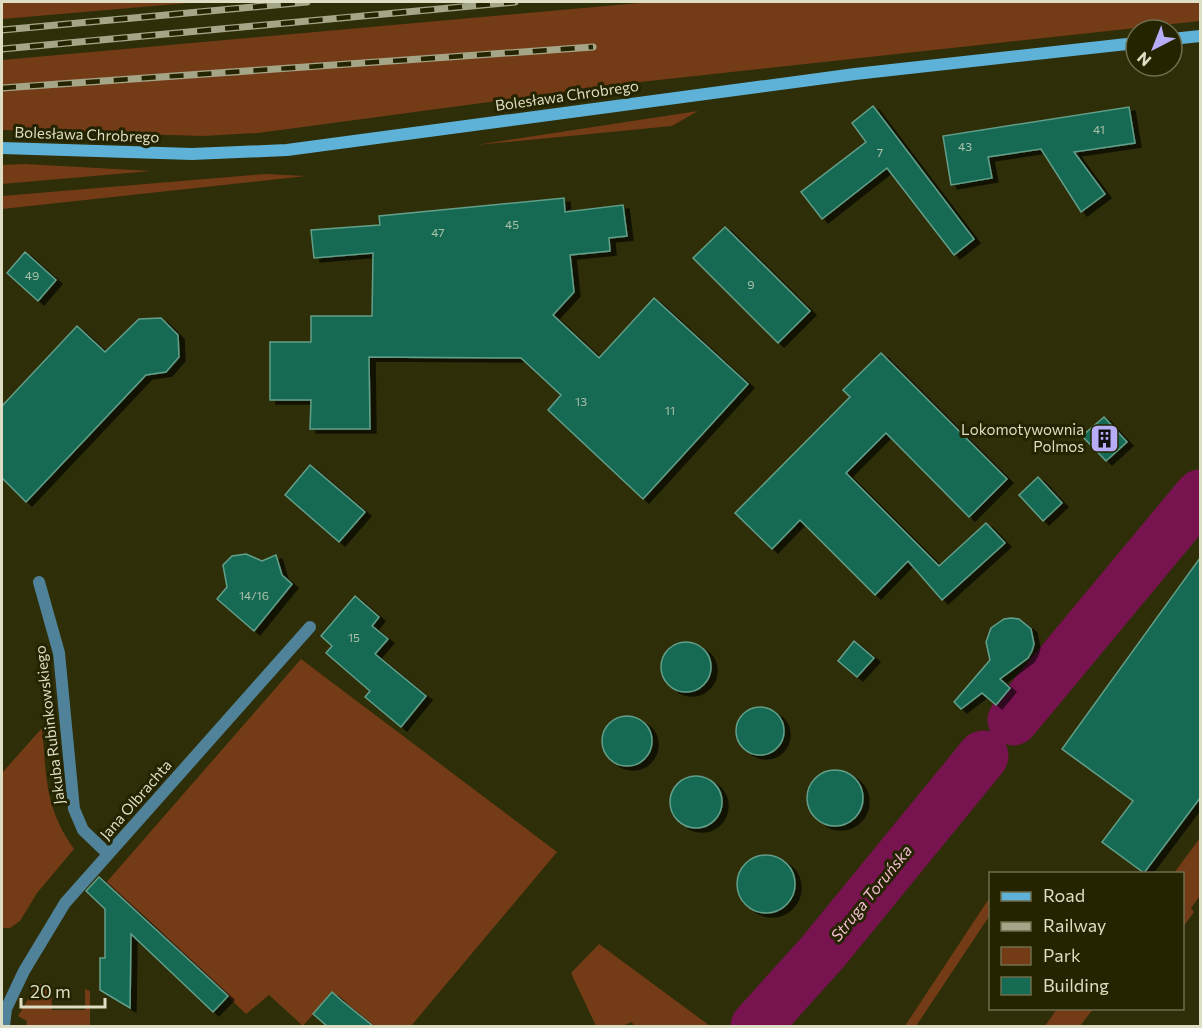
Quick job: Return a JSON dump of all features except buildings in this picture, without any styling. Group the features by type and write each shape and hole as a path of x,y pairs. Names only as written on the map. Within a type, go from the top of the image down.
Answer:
{"street":[{"path":"1184,38 1200,36"},
{"name":"Bolesława Chrobrego","path":"2,148 192,154 287,150 855,74 1124,44"},
{"name":"Jakuba Rubinkowskiego","path":"39,582 59,653 74,809 83,830 108,854"},
{"name":"Jana Olbrachta","path":"4,1026 4,1011 24,970 65,903 310,627"}],"green space":[{"path":"2,2 200,2 2,19"},
{"path":"650,2 1200,2 1200,21 1184,23 1184,18 1124,18 1124,29 640,82 258,133 203,136 2,130 2,60"},
{"path":"698,111 672,126 476,145"},
{"path":"25,164 151,171 2,184 2,165"},
{"path":"265,174 306,176 2,209 2,196"},
{"path":"301,659 557,852 411,1026 373,1026 332,992 303,1026 269,995 246,1014 145,917 105,884"},
{"path":"42,728 46,777 52,805 64,834 74,849 37,893 20,921 10,928 2,928 2,773"},
{"path":"1200,838 1200,896 1191,908 1194,912 1184,926 1184,872 1175,872"},
{"path":"989,899 989,916 916,1026 905,1026"},
{"path":"599,944 710,1026 634,1026 632,1022 622,1026 596,1026 571,973"},
{"path":"829,963 839,969 790,1026 769,1026"},
{"path":"37,984 51,985 52,1010 85,1010 85,989 90,991 90,1026 26,1026 27,1021 18,1016"},
{"path":"1056,1010 1092,1010 1080,1026 1045,1026"}],"waterway":[{"name":"Struga Toruńska","path":"1013,720 1200,495"},
{"name":"Struga Toruńska","path":"756,1026 822,953 983,756"}],"railway":[{"path":"2,30 307,2"},
{"path":"2,49 515,2"},
{"path":"2,88 593,47"}],"place":[{"name":"Lokomotywownia Polmos","path":"1105,439"}]}
